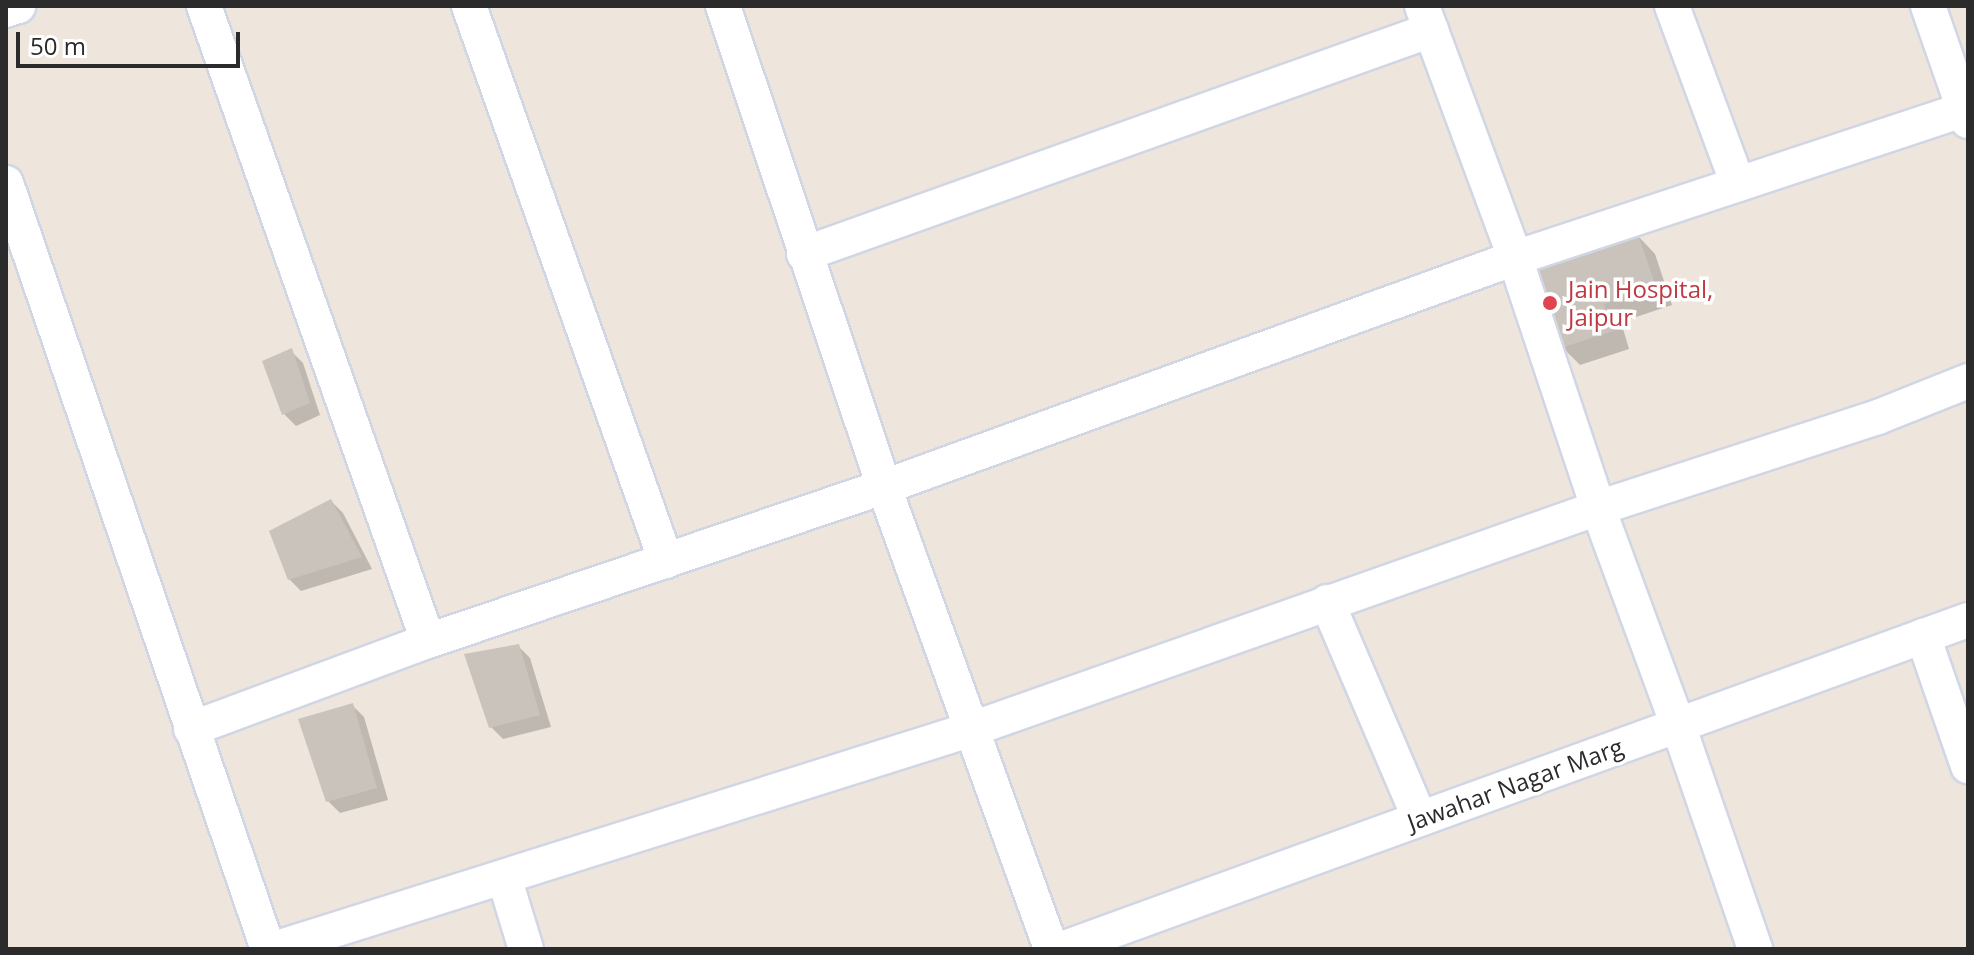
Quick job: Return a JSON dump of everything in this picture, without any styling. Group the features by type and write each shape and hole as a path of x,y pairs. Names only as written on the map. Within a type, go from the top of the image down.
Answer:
{"street":[{"path":"6,10 18,6"},
{"path":"204,6 428,641"},
{"path":"469,6 666,561"},
{"path":"1672,6 1738,184"},
{"path":"191,729 428,641 884,487 1515,258 1738,184 1966,115 1928,6"},
{"path":"730,8 804,254 884,487 1051,949"},
{"path":"804,254 1426,18 1515,258 1598,508 1678,725 1755,949"},
{"path":"6,183 191,729 271,949 972,729 1598,508 1878,417 1968,381"},
{"path":"1327,602 1420,819"},
{"name":"Jawahar Nagar Marg","path":"1062,949 1968,620"},
{"path":"1923,636 1968,766"},
{"path":"504,877 526,949"}],"building":[{"path":"1638,234 1656,287 1604,304 1613,331 1561,348 1535,268"},
{"path":"292,348 310,403 282,415 262,361"},
{"path":"331,499 362,557 288,580 269,531"},
{"path":"519,644 540,715 489,728 464,654"},
{"path":"353,703 377,788 326,802 298,719"}],"place":[{"name":"Jain Hospital, Jaipur","path":"1550,303"}]}
